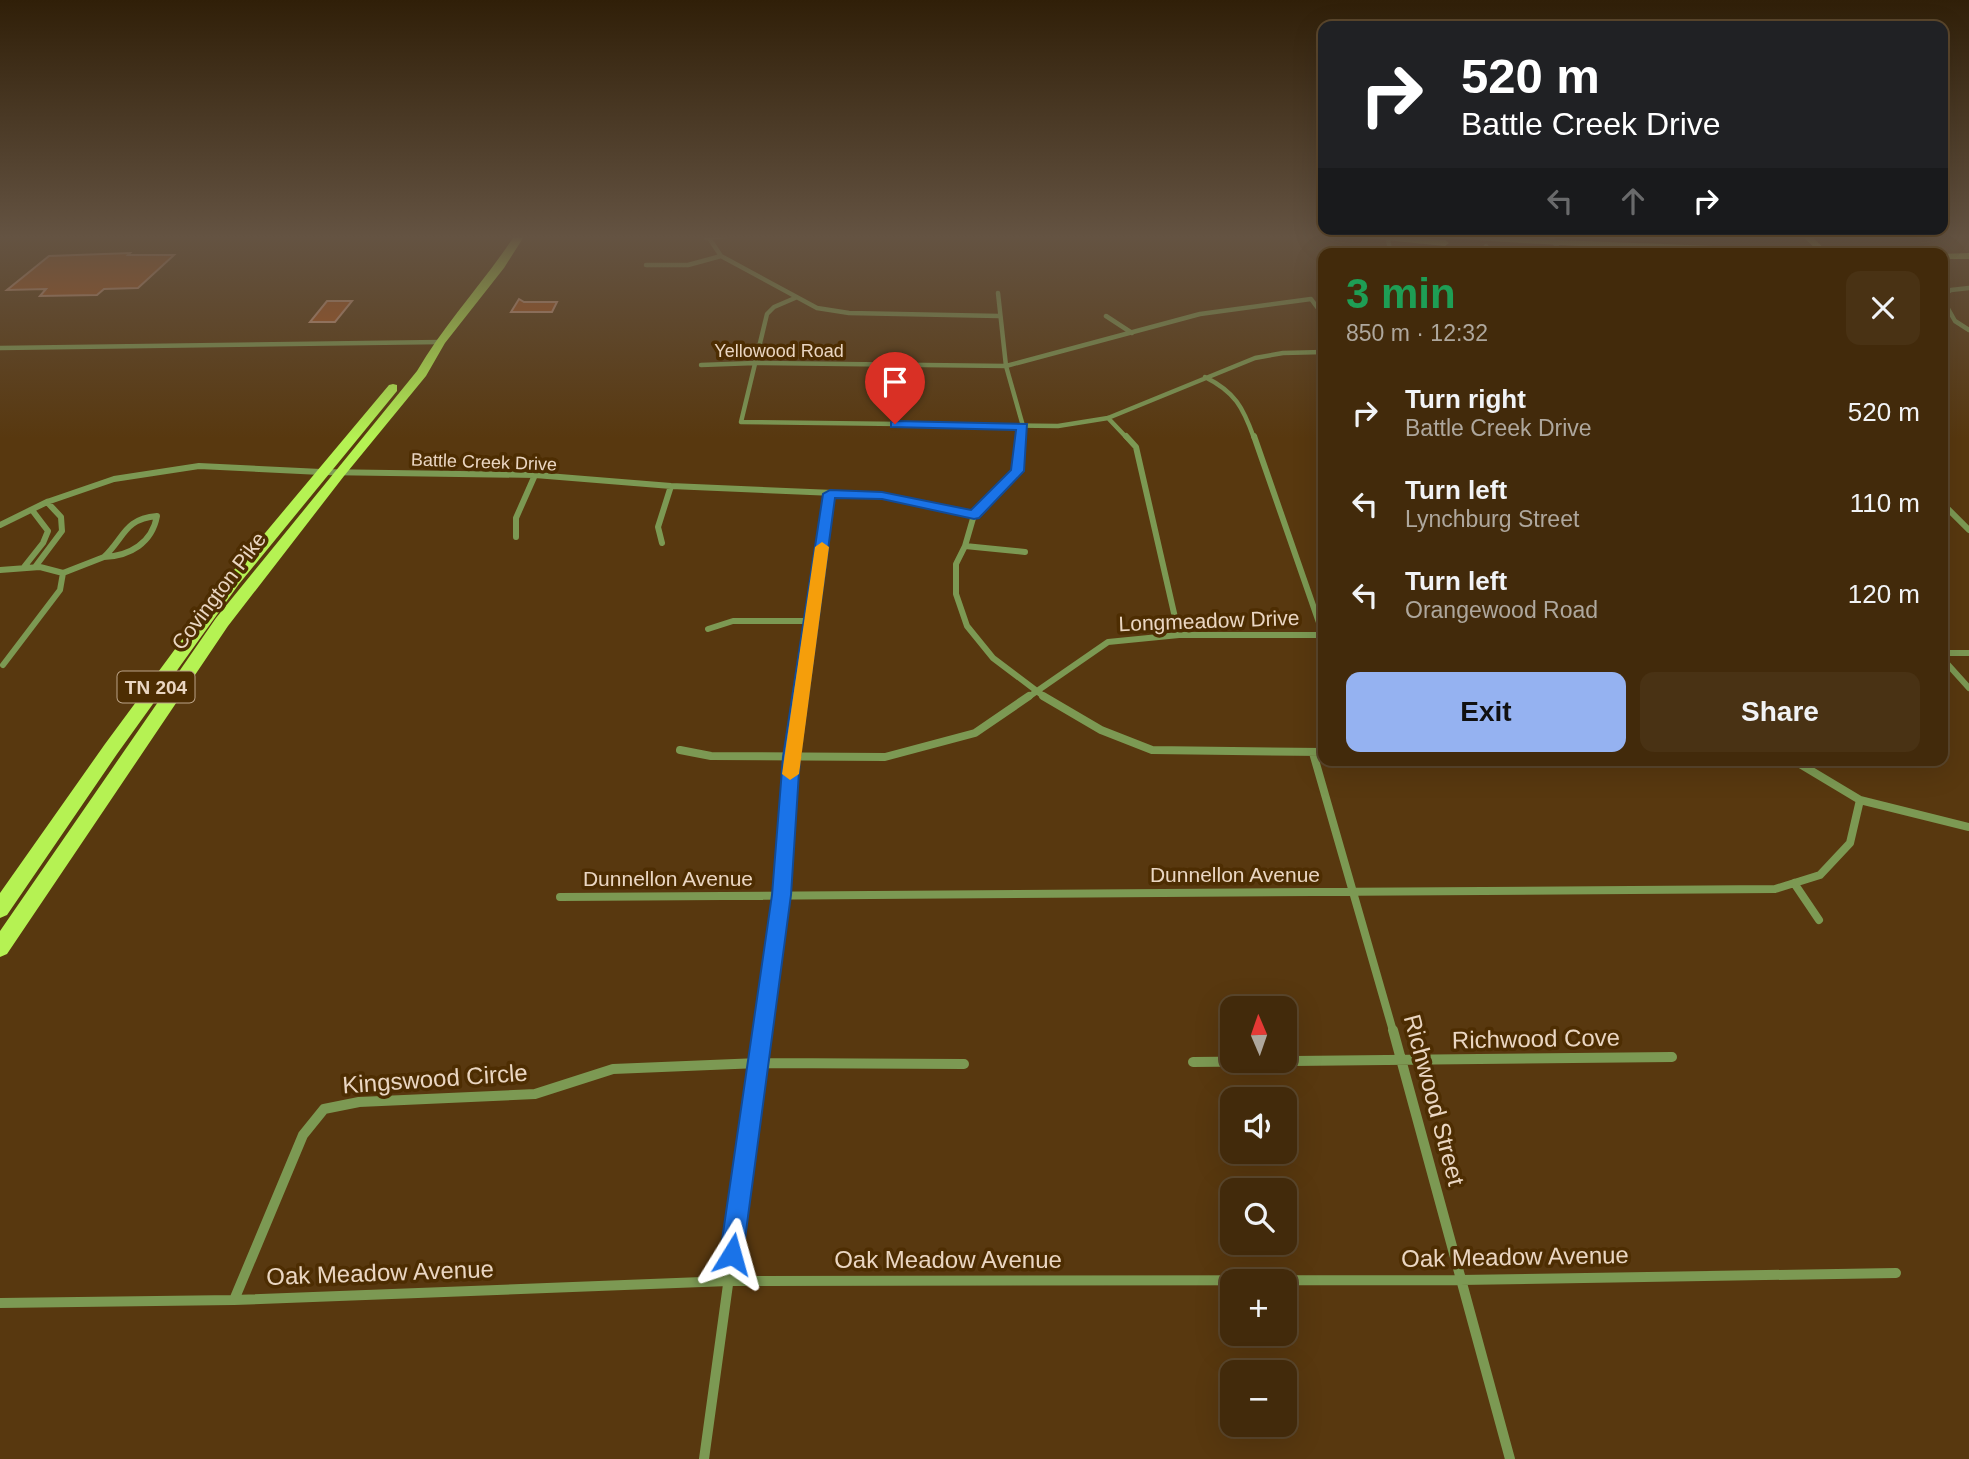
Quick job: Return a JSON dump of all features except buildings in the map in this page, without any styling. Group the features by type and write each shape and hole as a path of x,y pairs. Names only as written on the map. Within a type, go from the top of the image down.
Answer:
{"main road":[{"name":"Covington Pike","path":"0,909 199,627 330,472 422,373 440,342 472,303"},
{"name":"Covington Pike","path":"0,948 222,622 330,472"}],"street":[{"path":"783,303 767,314 741,422 1058,426 1108,418 1255,358 1283,353 1318,352"},
{"path":"806,303 817,308 849,313 999,316"},
{"path":"998,303 1006,366 1023,426 1017,471 974,515 965,546 956,564 956,594 967,626 993,659 1035,691 1101,730 1152,750 1318,753"},
{"name":"Yellowood Road","path":"701,365 755,363 1006,366 1200,314 1281,303"},
{"path":"1948,308 1955,321 1969,330"},
{"path":"1106,316 1132,333"},
{"path":"1948,321 1955,321"},
{"path":"0,348 440,342"},
{"path":"1205,377 1223,386 1244,409 1318,620"},
{"path":"1108,418 1136,447 1179,635"},
{"name":"Battle Creek Drive","path":"0,525 47,502 114,480 163,470 199,467 535,475 671,486 882,495 974,515"},
{"path":"516,537 516,518 535,475"},
{"path":"662,542 658,527 671,486"},
{"path":"704,1459 782,895 792,757 830,494"},
{"path":"35,567 62,531 61,517 47,502"},
{"path":"1948,509 1969,530"},
{"path":"24,567 48,531 32,510"},
{"path":"0,569 35,567 63,573 104,557 126,557 135,552 157,516 144,516 131,521 104,557"},
{"path":"965,546 1025,552"},
{"path":"3,665 60,590 63,573"},
{"path":"708,629 733,621 811,621"},
{"name":"Longmeadow Drive","path":"680,750 711,756 885,757 975,733 1108,642 1179,635 1318,634"},
{"path":"1948,655 1969,653"},
{"path":"1948,663 1969,688"},
{"name":"Richwood Street","path":"1321,766 1510,1459"},
{"path":"1803,766 1860,800 1969,827"},
{"name":"Dunnellon Avenue","path":"560,897 1775,889 1820,875 1850,843 1860,800"},
{"path":"1794,883 1819,920"},
{"name":"Richwood Cove","path":"1193,1062 1672,1057"},
{"name":"Kingswood Circle","path":"234,1300 303,1135 324,1109 359,1102 535,1094 613,1069 759,1063 964,1064"},
{"name":"Oak Meadow Avenue","path":"0,1303 234,1300 727,1281 1460,1280 1896,1273"}],"slow traffic":[{"path":"790,774 822,547"}],"route":[{"path":"732,1254 782,895 792,757 830,494 882,495 974,515 1017,471 1023,426 895,424"}]}
